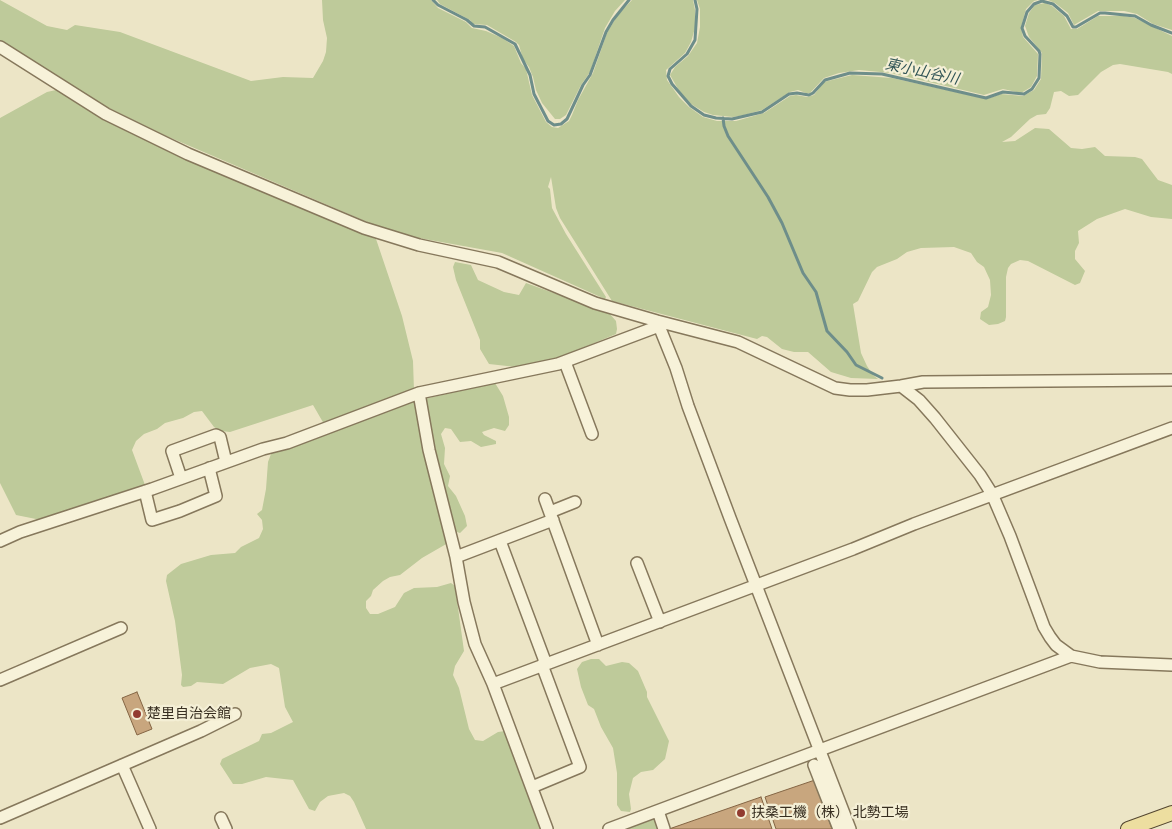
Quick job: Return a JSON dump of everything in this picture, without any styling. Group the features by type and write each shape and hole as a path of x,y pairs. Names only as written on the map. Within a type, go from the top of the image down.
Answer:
{"main road":[{"path":"1128,829 1172,813"}],"street":[{"path":"0,47 106,114 122,122 188,154 355,224 419,245 498,262 595,303 658,324 738,342 835,388 850,390 901,386 923,382 1172,380"},
{"path":"0,541 20,532 263,449 287,443 419,393 565,362 658,324"},
{"path":"658,324 730,518 850,829"},
{"path":"565,362 592,434"},
{"path":"901,386 920,400 955,441 992,494 1050,637 1056,645 1071,656 1100,662 1172,665"},
{"path":"419,393 429,450 456,556 464,602 476,644 493,684 547,829"},
{"path":"493,684 757,586 992,494 1172,428"},
{"path":"181,478 172,451 216,435 220,437 226,462"},
{"path":"144,491 152,520 180,511 216,496 209,468"},
{"path":"546,499 598,646"},
{"path":"456,556 500,541 575,502"},
{"path":"500,541 580,767 532,787"},
{"path":"637,563 660,622"},
{"path":"0,680 121,628"},
{"path":"609,829 1071,656"},
{"path":"0,818 235,714"},
{"path":"122,764 150,829"},
{"path":"814,765 839,829"},
{"path":"658,811 664,829"}],"green space":[{"path":"0,0 47,26 67,30 75,25 120,32 251,81 283,77 313,78 326,52 327,38 323,20 322,0 431,0 438,8 466,22 472,28 486,31 514,46 521,63 526,69 532,95 546,122 552,127 558,128 569,121 593,73 607,33 617,16 632,0 693,0 695,28 691,42 685,53 666,70 667,80 689,107 703,117 717,121 736,121 764,113 790,96 807,97 814,95 824,82 852,75 892,78 987,99 1001,94 1023,96 1034,90 1041,79 1042,53 1029,37 1025,26 1029,13 1035,5 1045,3 1052,6 1064,16 1071,29 1077,29 1098,16 1135,18 1172,36 1172,74 1120,64 1113,65 1101,72 1078,95 1069,96 1061,91 1054,92 1050,108 1046,114 1037,115 1030,119 1011,137 1002,142 1015,141 1035,128 1049,129 1071,148 1095,147 1105,156 1142,159 1158,180 1172,185 1172,219 1151,217 1125,209 1097,219 1078,231 1079,243 1075,251 1075,259 1085,271 1080,283 1075,285 1028,261 1020,260 1011,264 1006,277 1006,317 1005,321 998,324 989,325 980,319 981,312 988,307 991,295 990,280 984,267 977,262 971,253 954,247 921,248 907,252 897,259 877,267 872,272 858,301 853,304 861,353 867,366 878,379 851,378 831,372 808,352 794,352 782,349 767,337 762,336 757,339 612,301 560,218 556,208 551,177 548,187 550,189 552,208 566,234 606,297 605,299 502,253 419,238 379,227 164,135 107,107 0,40"},
{"path":"437,0 625,0 615,11 605,28 590,72 581,85 566,115 560,119 555,119 542,103 519,45 487,25 473,24 470,20 440,4"},
{"path":"697,0 1038,0 1034,1 1026,9 1021,27 1023,37 1038,54 1037,76 1031,87 1021,93 1003,89 984,95 891,73 859,70 839,73 824,78 810,93 798,90 790,92 762,110 733,117 713,115 691,104 681,94 670,75 675,67 688,56 697,43 700,27 700,9"},
{"path":"1048,0 1172,0 1172,30 1153,24 1137,14 1124,11 1098,11 1074,25 1068,13"},
{"path":"56,90 103,117 187,158 376,239 402,316 413,361 414,391 324,424 313,405 230,432 221,431 214,427 202,411 194,412 183,418 165,423 157,429 144,434 136,441 132,450 145,485 41,520 16,515 0,483 0,118 47,92"},
{"path":"455,262 471,265 478,280 504,292 519,295 526,283 609,313 616,321 616,334 556,359 516,367 489,364 480,349 480,340 456,280 453,267"},
{"path":"495,383 503,396 509,417 509,425 505,431 494,428 482,432 496,441 496,444 481,447 471,441 460,442 451,429 445,428 441,434 445,448 444,464 450,476 448,486 456,496 465,516 467,526 460,533 454,531 434,454 424,399"},
{"path":"414,398 448,543 422,558 400,575 383,581 373,590 371,596 366,601 366,608 370,614 378,614 395,607 404,593 414,588 437,587 451,583 455,586 464,651 455,666 453,675 459,688 469,729 475,740 483,741 498,732 505,731 542,829 366,829 354,802 350,796 344,793 328,796 320,802 315,811 309,809 293,780 266,777 242,784 233,784 220,764 222,759 259,741 262,734 271,733 293,722 285,707 279,668 271,664 250,668 223,684 197,682 191,686 183,687 181,685 182,675 175,621 166,581 167,575 181,564 211,555 235,553 241,547 259,538 263,529 262,520 257,514 262,510 268,462 271,454 277,449"},
{"path":"599,659 606,666 622,662 629,663 638,671 647,692 647,697 669,741 665,759 653,770 641,772 633,778 629,794 630,812 621,811 617,805 617,773 613,748 601,727 594,709 588,705 581,687 577,669 582,662"},
{"path":"656,816 660,829 620,829"}],"building":[{"name":"楚里自治会館","path":"137,692 152,729 137,735 122,698"},
{"path":"815,780 832,829 776,829 765,797"},
{"name":"扶桑工機（株） 北勢工場","path":"761,797 772,829 669,829"}],"waterway":[{"name":"東小山谷川","path":"433,0 438,5 467,20 474,26 485,27 515,44 530,75 534,94 548,121 554,125 561,124 567,119 583,85 590,75 606,32 629,0"},
{"name":"東小山谷川","path":"695,0 697,9 695,40 687,54 670,69 668,76 672,84 691,106 704,115 716,118 732,119 762,112 789,94 809,95 825,80 850,73 882,74 986,98 1003,92 1024,94 1032,89 1039,78 1040,54 1025,36 1022,28 1027,12 1034,4 1042,1 1053,4 1067,16 1073,27 1100,13 1105,13 1135,16 1172,33"},
{"path":"723,118 728,136 768,197 782,223 803,273 816,292 827,331 847,352 856,365 882,378"}],"place":[{"name":"楚里自治会館","path":"137,714"},
{"name":"扶桑工機（株） 北勢工場","path":"741,813"}]}
